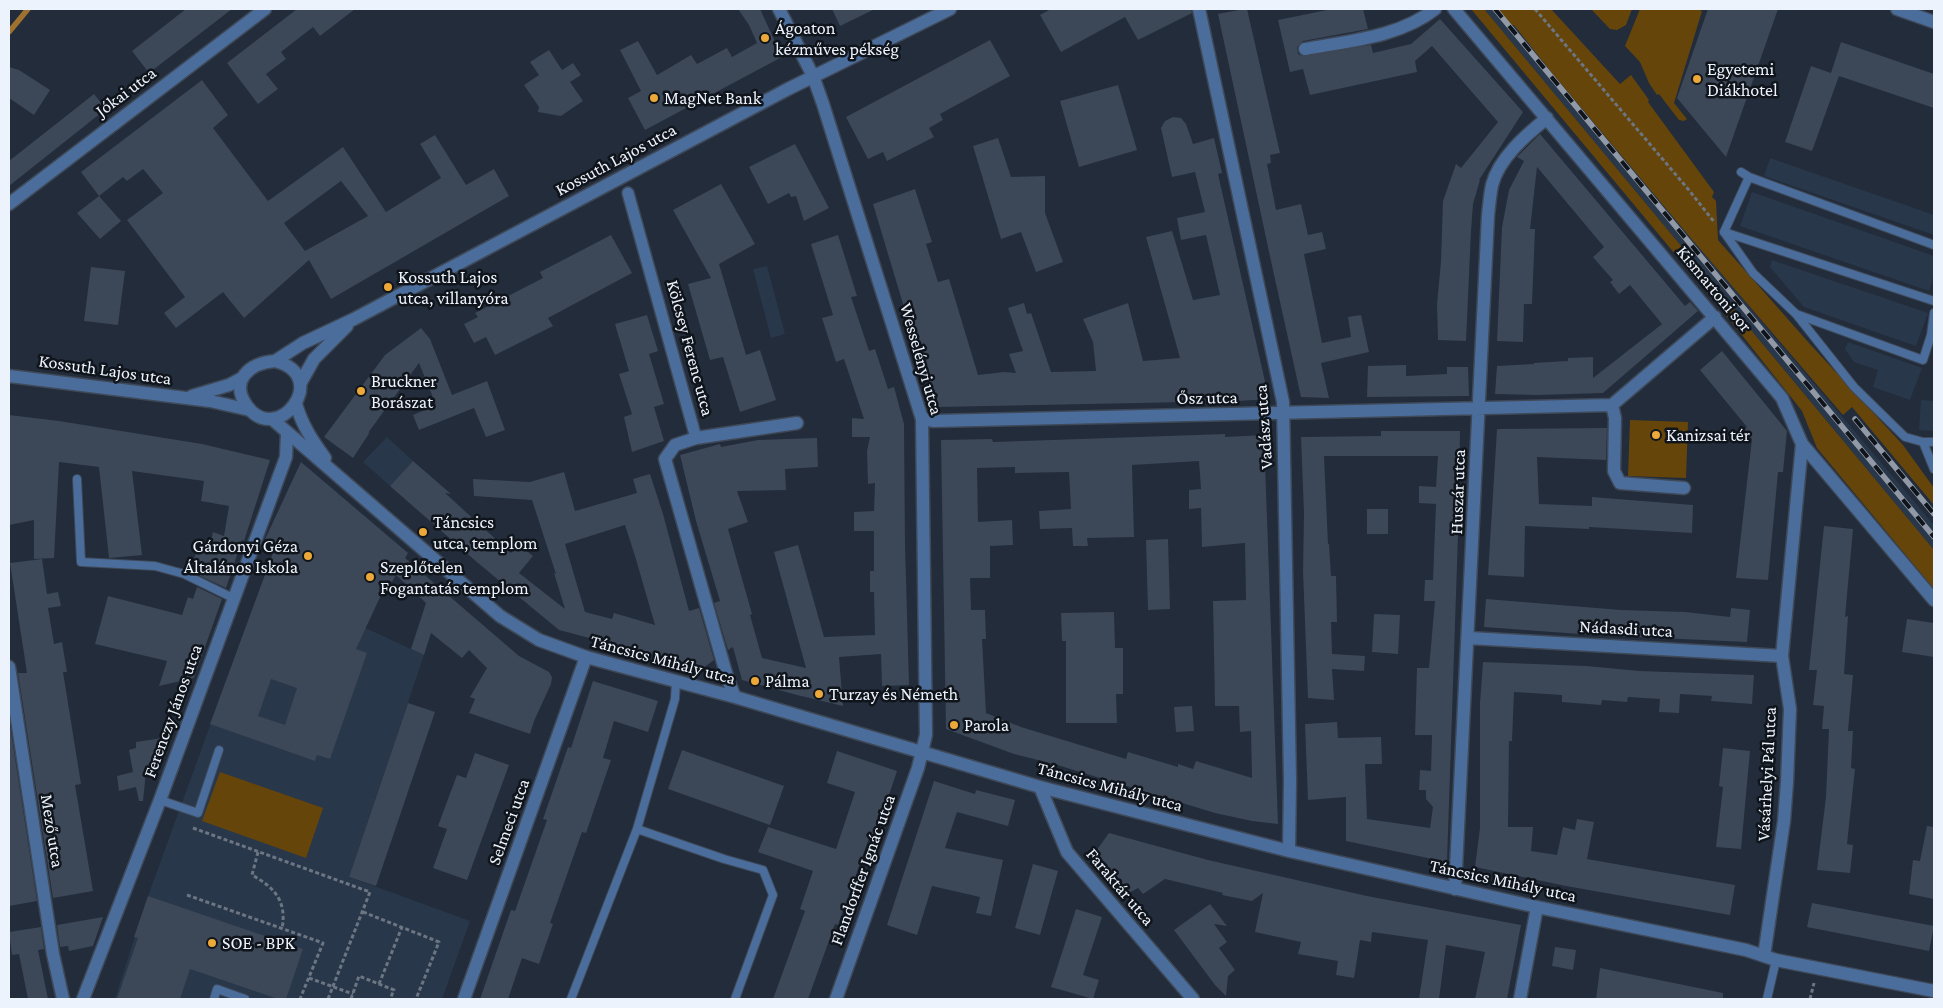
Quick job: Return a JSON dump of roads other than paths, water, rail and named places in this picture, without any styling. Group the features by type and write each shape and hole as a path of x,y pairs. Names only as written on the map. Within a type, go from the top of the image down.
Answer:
{"street":[{"name":"Jókai utca","path":"9,204 265,9"},
{"name":"Wesselényi utca","path":"779,9 813,76 922,419 926,735 922,752"},
{"name":"Kossuth Lajos utca","path":"275,361 303,343 354,319 813,76 950,9"},
{"name":"Vadász utca","path":"1199,9 1284,413 1290,781 1289,851"},
{"path":"1305,50 1374,36 1405,27 1422,19 1436,9"},
{"name":"Kismartoni sor","path":"1454,9 1782,398 1802,444 1934,600"},
{"path":"1897,9 1934,22"},
{"name":"Huszár utca","path":"1455,889 1469,638 1488,216 1492,184 1502,163 1547,118"},
{"name":"Kölcsey Ferenc utca","path":"628,193 696,438 675,445 665,459 728,680 735,697"},
{"path":"1684,488 1620,483 1614,471 1615,418 1612,405 1715,317"},
{"name":"Kossuth Lajos utca","path":"300,384 314,359 354,319"},
{"path":"275,361 289,366 300,384 296,404 285,414 272,419 262,417 250,410 241,395 242,378 249,369 259,364 275,361"},
{"name":"Kossuth Lajos utca","path":"9,372 24,377"},
{"name":"Kossuth Lajos utca","path":"9,376 210,401 250,410"},
{"name":"Kossuth Lajos utca","path":"183,398 229,385 242,378"},
{"name":"Táncsics Mihály utca","path":"296,404 305,429 339,476"},
{"name":"Ősz utca","path":"922,419 1612,405"},
{"name":"Táncsics Mihály utca","path":"272,419 287,434 339,476 500,616 539,640 586,657 735,697 1040,787 1289,851 1537,907 1746,950 1770,958 1934,991"},
{"path":"696,438 797,423"},
{"name":"Ferenczy János utca","path":"83,999 160,800 286,457 287,434"},
{"name":"Vásárhelyi Pál utca","path":"1770,958 1784,821 1790,709 1782,656 1802,444"},
{"name":"Nádasdi utca","path":"1469,638 1782,656"},
{"name":"Selmeci utca","path":"464,999 586,657"},
{"name":"Mező utca","path":"9,667 53,954 63,999"},
{"name":"Flandorffer Ignác utca","path":"836,999 922,752"},
{"name":"Faraktár utca","path":"1040,787 1067,852 1193,999"},
{"path":"1520,999 1537,907"}],"lane":[{"path":"1740,172 1748,177 1934,245"},
{"path":"1724,232 1748,177"},
{"path":"1724,232 1934,301"},
{"path":"1724,232 1753,273 1770,287 1796,314 1854,387 1905,437 1923,442 1934,442"},
{"path":"1796,314 1923,360 1931,335 1934,313"},
{"path":"1923,442 1934,468"},
{"path":"77,479 81,562 155,566 184,574 233,598"},
{"path":"571,999 637,829 675,699 676,681"},
{"path":"160,800 198,813 219,750"},
{"path":"637,829 724,859 763,870 773,895 735,999"},
{"path":"1767,999 1770,958"},
{"path":"214,999 217,989 245,999"}],"waterway":[{"path":"9,32 28,9"}],"railway":[{"path":"1495,9 1934,537"},
{"path":"1855,419 1934,514"}],"place":[{"name":"Ágoaton kézműves pékség","path":"765,38"},
{"name":"Egyetemi Diákhotel","path":"1697,79"},
{"name":"MagNet Bank","path":"654,98"},
{"name":"Kossuth Lajos utca, villanyóra","path":"388,287"},
{"name":"Bruckner Borászat","path":"361,391"},
{"name":"Kanizsai tér","path":"1656,435"},
{"name":"Táncsics utca, templom","path":"423,532"},
{"name":"Gárdonyi Géza Általános Iskola","path":"308,556"},
{"name":"Szeplőtelen Fogantatás templom","path":"370,577"},
{"name":"Pálma","path":"755,681"},
{"name":"Turzay és Németh","path":"819,694"},
{"name":"Parola","path":"954,725"},
{"name":"SOE - BPK","path":"212,943"}]}
